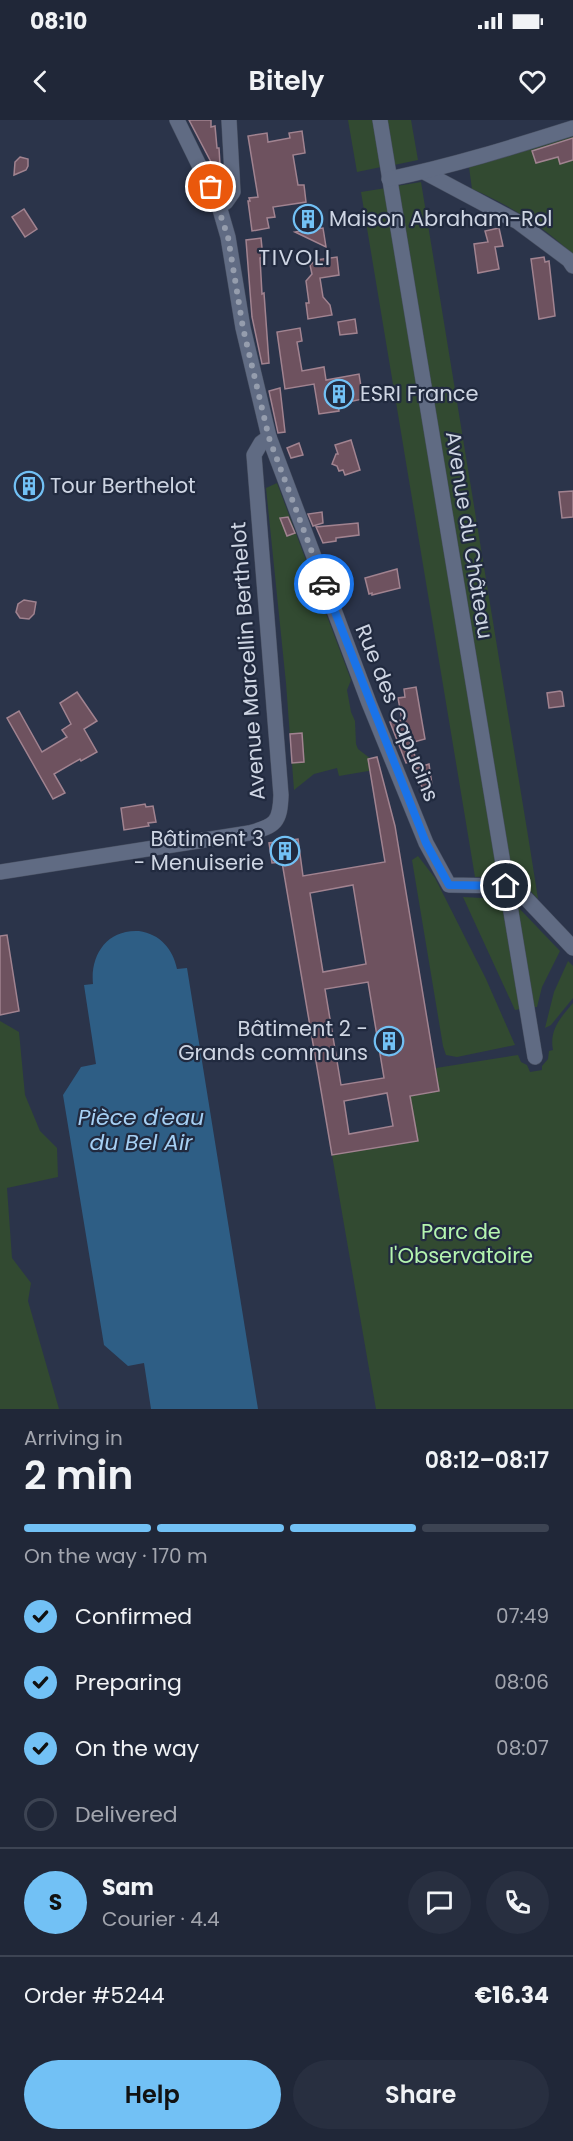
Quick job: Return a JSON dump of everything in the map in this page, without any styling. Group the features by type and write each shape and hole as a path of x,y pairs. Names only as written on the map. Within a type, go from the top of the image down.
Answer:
{"street":[{"name":"Rue des Capucins","path":"177,120 219,206 228,237 243,328 269,438 345,643 426,843 449,885 506,886"},
{"path":"219,206 226,202 233,192 229,120"},
{"name":"Avenue du Château","path":"380,120 535,1057"},
{"path":"389,178 424,172 573,128"},
{"path":"424,172 518,222 573,266"},
{"name":"Avenue Marcellin Berthelot","path":"0,872 249,833 264,829 276,822 280,814 281,795 254,455 261,443 269,438"},
{"path":"506,886 519,891 572,945"}],"green space":[{"path":"348,120 373,120 381,167 357,172"},
{"path":"386,120 411,120 418,160 394,165"},
{"path":"573,136 573,254 525,217 472,189 469,167"},
{"path":"421,182 538,899 517,877 512,877 397,186"},
{"path":"386,188 498,876 475,877 361,192"},
{"path":"277,483 351,680 347,690 355,721 356,744 358,749 380,769 339,776 337,768 314,774 294,790 286,683 266,488"},
{"path":"418,856 435,878 486,979 515,1045 457,1057 446,1055 412,860"},
{"path":"463,897 501,899 520,1009 515,1010"},
{"path":"516,905 560,951 542,987 537,1007 533,1007"},
{"path":"568,961 573,966 573,998 551,1025 545,1028 554,992"},
{"name":"Parc de l'Observatoire","path":"573,1003 573,1409 376,1409 332,1155 418,1141 410,1096 439,1091 436,1068 518,1055 530,1072 542,1070 542,1066 548,1059 549,1051 553,1050 554,1030"},
{"path":"0,1021 19,1032 25,1095 40,1131 57,1148 58,1177 7,1188 12,1258 31,1283 28,1301 59,1409 0,1409"}],"water":[{"name":"Pièce d'eau du Bel Air","path":"139,931 153,935 169,949 177,969 187,968 258,1409 151,1409 144,1363 128,1366 104,1345 63,1095 81,1067 96,1064 84,985 93,984 94,963 98,954 110,939 118,934"}],"building":[{"path":"189,120 211,120 211,127 215,126 221,181"},
{"path":"302,131 305,153 293,155 298,185 304,185 306,202 273,207 275,217 267,218 269,228 252,231 248,201 250,201 249,198 258,197 248,136 267,133 268,142 290,138 289,133"},
{"path":"573,138 573,160 560,164 558,157 536,163 532,151"},
{"path":"20,157 28,159 28,166 26,170 14,175 15,162"},
{"path":"24,209 37,229 25,237 12,217"},
{"path":"314,210 317,229 323,228 326,247 295,232 301,231 299,212"},
{"path":"499,228 503,246 495,247 499,269 478,273 474,244 488,242 485,231"},
{"path":"261,238 262,294 264,293 269,363 262,364 252,317 246,240"},
{"path":"337,257 339,275 320,278 323,297 330,305 332,315 308,319 306,303 309,303 306,281 312,274 310,265 316,260"},
{"path":"544,257 545,262 549,261 555,316 539,319 531,259"},
{"path":"355,319 357,333 340,335 338,322"},
{"name":"ESRI France","path":"300,328 302,341 297,342 302,371 324,367 326,380 359,374 363,399 338,404 339,411 319,414 314,384 285,389 277,332"},
{"path":"280,388 285,432 278,433 269,391"},
{"path":"351,440 360,470 345,475 343,470 339,471 337,466 332,464 338,454 335,445"},
{"path":"299,443 303,455 291,458 287,448"},
{"path":"573,491 573,517 562,518 559,492"},
{"path":"322,512 323,523 313,526 308,514"},
{"path":"288,517 295,533 287,536 280,518"},
{"path":"358,523 359,535 336,538 336,541 323,543 316,527"},
{"path":"397,569 400,588 369,594 365,578"},
{"path":"24,600 36,602 34,614 29,619 20,618 16,612 18,604"},
{"path":"416,687 425,739 410,743 417,761 406,763 390,722 402,720 398,698 405,697 404,689"},
{"path":"560,691 564,706 549,708 547,693"},
{"path":"77,692 97,721 84,729 97,752 54,774 65,793 53,799 7,718 19,711 42,752 67,737 62,730 71,724 60,703"},
{"path":"302,733 304,762 292,763 290,734"},
{"name":"Bâtiment 2 - Grands communs","path":"377,757 395,826 439,1091 410,1096 418,1141 332,1155 282,862 272,863 269,843 298,839 303,876 385,862 368,759","holes":["353,885 366,964 323,972 310,893","368,982 384,1078 341,1085 325,989","387,1093 393,1126 349,1134 344,1101"]},
{"path":"429,764 432,785 422,787 414,769"},
{"path":"145,804 146,807 153,806 156,822 148,823 149,826 124,830 121,808"},
{"path":"7,935 19,1011 0,1015 0,936"}],"way so far":[{"path":"211,187 228,237 243,328 269,438 324,584"}],"place":[{"name":"Maison Abraham-Rol","path":"308,219"},
{"name":"ESRI France","path":"339,394"},
{"name":"Tour Berthelot","path":"29,486"},
{"name":"Bâtiment 3 - Menuiserie","path":"285,851"},
{"name":"Bâtiment 2 - Grands communs","path":"389,1041"}],"district":[{"name":"TIVOLI","path":"295,257"}],"route":[{"path":"324,584 345,643 426,843 449,885 506,886"}]}
